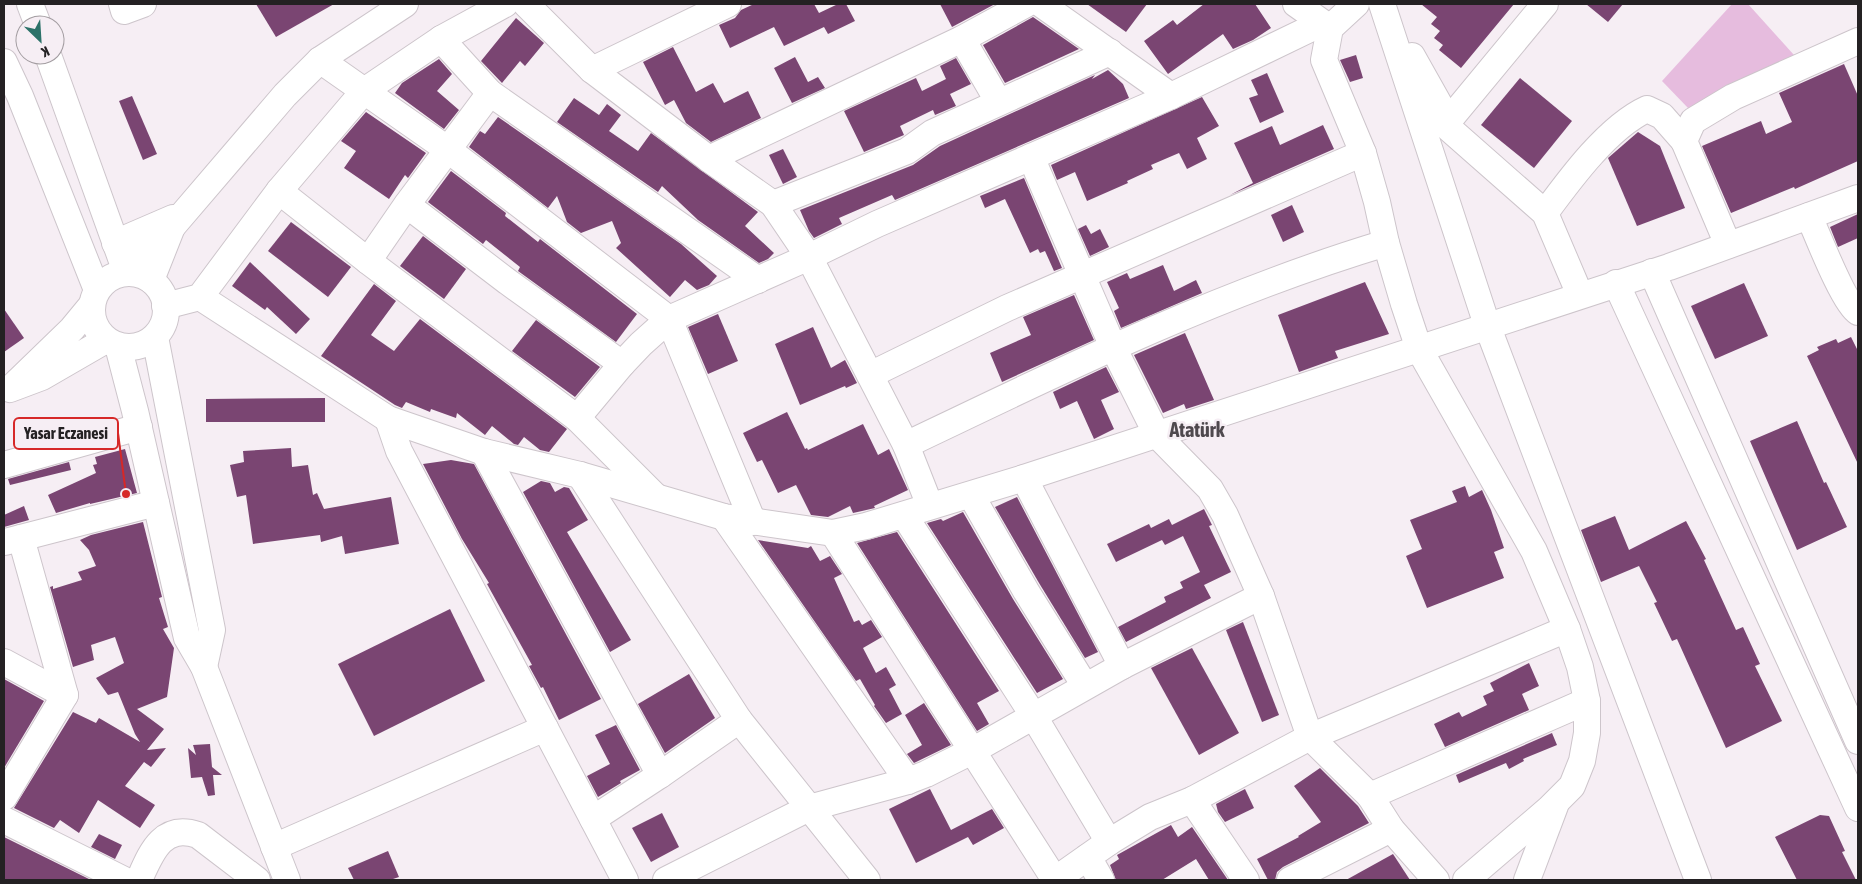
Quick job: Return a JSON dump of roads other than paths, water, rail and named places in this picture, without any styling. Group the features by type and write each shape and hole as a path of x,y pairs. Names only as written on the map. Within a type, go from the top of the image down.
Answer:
{"street":[{"path":"122,4 124,11 144,4"},
{"path":"6,389 72,329 103,283 114,276 126,272 178,221 285,96 320,60 405,4"},
{"path":"165,306 200,297 279,191 364,91 441,38 505,4"},
{"path":"526,4 592,70 709,159 773,204 809,257 906,445 930,506"},
{"path":"592,70 728,4"},
{"path":"709,159 962,39 1026,4"},
{"path":"1041,4 1171,96"},
{"path":"1296,4 1326,26"},
{"path":"577,418 622,364 669,319 878,224 1326,26 1356,4"},
{"path":"1384,4 1439,104 1445,125 1545,213 1580,295"},
{"path":"1384,4 1487,325 1698,880"},
{"path":"1445,125 1544,4"},
{"path":"1326,26 1324,60 1363,153 1386,243 1419,349 1534,551 1567,629 1580,667 1587,701 1587,734 1582,760 1572,786 1557,802 1468,880"},
{"path":"441,38 490,93 758,280"},
{"path":"962,39 998,102"},
{"path":"1684,141 1693,120 1733,97 1858,41"},
{"path":"773,204 907,150 932,132 1110,52"},
{"path":"320,60 448,149 669,319 753,522"},
{"path":"4,62 12,99 92,272 94,298 92,319 97,330 112,343 131,347 144,344 154,337 162,326 166,314 160,289 151,280 139,274 126,272"},
{"path":"52,65 126,272"},
{"path":"368,261 490,93"},
{"path":"1545,213 1576,173 1602,145 1634,115 1647,110 1662,116 1684,141 1728,245"},
{"path":"870,375 1007,308 1363,153"},
{"path":"1031,157 1113,347 1157,435 1210,490 1225,515 1261,596 1310,737 1370,796 1392,829 1436,880"},
{"path":"279,191 368,261 577,418 657,498"},
{"path":"200,297 388,419 484,452 580,476 724,518 833,533 866,526 971,495 1157,435 1652,272 1858,198"},
{"path":"407,205 508,282 622,364"},
{"path":"1809,216 1844,294 1854,310 1858,312"},
{"path":"115,243 178,221"},
{"path":"151,280 178,221"},
{"path":"906,445 1113,347 1251,288 1386,243"},
{"path":"1652,272 1858,740"},
{"path":"1616,283 1856,796"},
{"path":"154,337 212,630 204,667"},
{"path":"6,389 42,377 112,343"},
{"path":"112,343 139,427 187,638 204,667 287,880"},
{"path":"388,419 399,451 625,880"},
{"path":"4,465 139,427"},
{"path":"484,452 660,775"},
{"path":"580,476 738,720 867,880"},
{"path":"1024,478 1122,666"},
{"path":"971,495 1026,591 1085,686"},
{"path":"4,797 65,695 12,540 156,503"},
{"path":"904,515 1034,715 1109,842"},
{"path":"724,518 908,782"},
{"path":"833,533 1055,880 1109,842 1150,818 1192,800 1310,737 1567,629"},
{"path":"666,880 809,808 908,782 972,751 1122,666 1261,596"},
{"path":"4,662 65,695"},
{"path":"1370,796 1587,701"},
{"path":"593,819 738,720"},
{"path":"274,847 545,728"},
{"path":"1192,800 1246,880"},
{"path":"1526,880 1557,802"},
{"path":"4,820 124,880"},
{"path":"1290,880 1392,829"},
{"path":"139,880 152,850 165,837 187,831 198,835 257,880"},
{"path":"1088,857 1101,880"}],"place":[{"name":"Yasar Eczanesi","path":"126,494"}],"district":[{"name":"Atatürk","path":"1197,430"}]}
